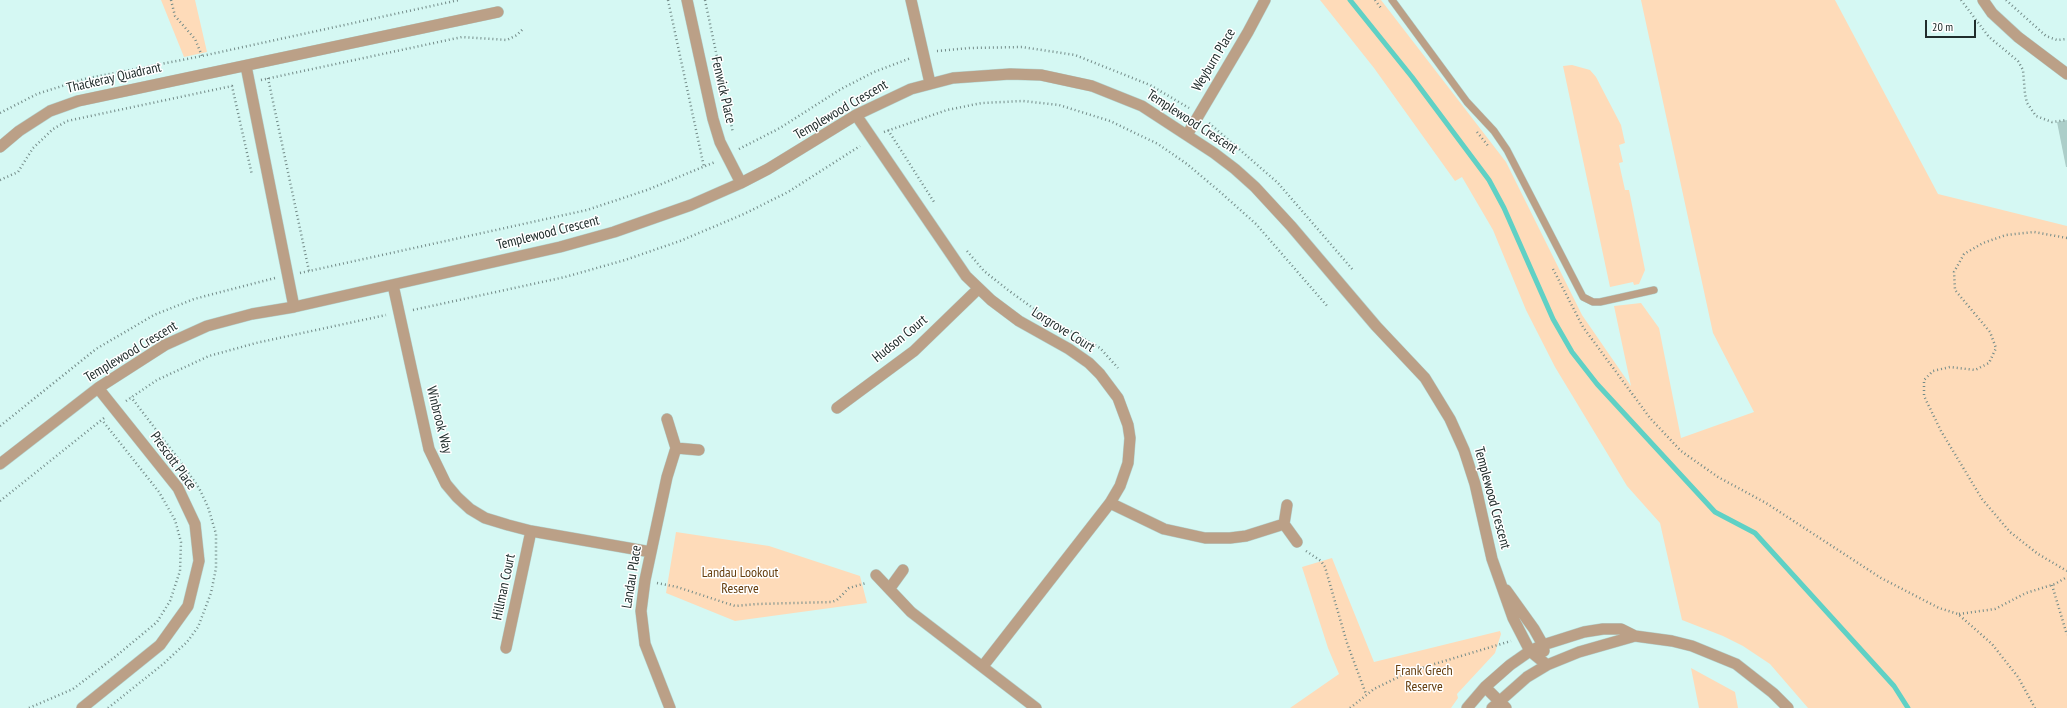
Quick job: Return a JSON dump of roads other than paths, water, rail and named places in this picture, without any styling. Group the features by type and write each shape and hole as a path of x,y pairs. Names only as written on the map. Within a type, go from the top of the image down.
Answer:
{"street":[{"name":"Fenwick Place","path":"688,0 713,119 720,142 741,183"},
{"path":"911,0 930,83"},
{"name":"Weyburn Place","path":"1187,135 1248,32 1265,0"},
{"path":"1983,0 1992,13 2018,37 2067,74"},
{"name":"Thackeray Quadrant","path":"0,147 19,131 50,111 78,101 498,12"},
{"path":"246,66 294,306"},
{"name":"Templewood Crescent","path":"0,464 98,388 165,345 207,326 252,314 393,285 560,247 614,232 691,205 741,183 768,169 856,115 892,97 930,83 953,78 1010,74 1048,77 1092,86 1142,106 1220,157 1255,187 1313,251 1433,389 1456,432 1470,466 1492,559 1513,618 1530,651 1547,665"},
{"name":"Lorgrove Court","path":"856,115 953,259 978,289 1019,321 1079,355 1100,374 1118,398 1128,425 1130,451 1125,475 1110,503 982,666"},
{"name":"Winbrook Way","path":"393,285 429,449 446,484 470,509 486,518 531,531 651,552"},
{"name":"Hudson Court","path":"837,408 914,351 978,289"},
{"name":"Prescott Place","path":"82,708 160,645 188,606 199,561 195,524 178,488 98,388"},
{"path":"667,419 676,448 699,450"},
{"name":"Landau Place","path":"670,708 645,644 641,610 645,580 667,476 676,448"},
{"path":"1110,503 1164,529 1205,538 1230,538 1246,536 1284,524"},
{"path":"1287,504 1284,524 1297,542"},
{"name":"Hillman Court","path":"506,648 531,531"},
{"path":"890,588 904,570"},
{"path":"876,575 890,588 911,612 1036,708"},
{"name":"Templewood Crescent","path":"1502,584 1522,611 1543,645 1547,665"},
{"path":"1467,708 1485,687 1510,665 1530,651 1543,645 1584,632 1603,629 1621,629 1635,636 1672,641 1692,646 1730,661 1754,676 1788,708"},
{"path":"1485,687 1499,706 1527,677 1547,665 1579,652 1635,636"}],"lane":[{"path":"1392,0 1467,102 1494,130 1507,150 1583,297 1593,302 1600,302 1654,290"}],"waterway":[{"path":"1350,0 1412,77 1489,180 1504,208 1553,319 1572,352 1597,384 1715,512 1755,533 1894,686 1908,708"}],"park label":[{"name":"Landau Lookout Reserve","path":"740,582"},
{"name":"Frank Grech Reserve","path":"1424,680"}]}
